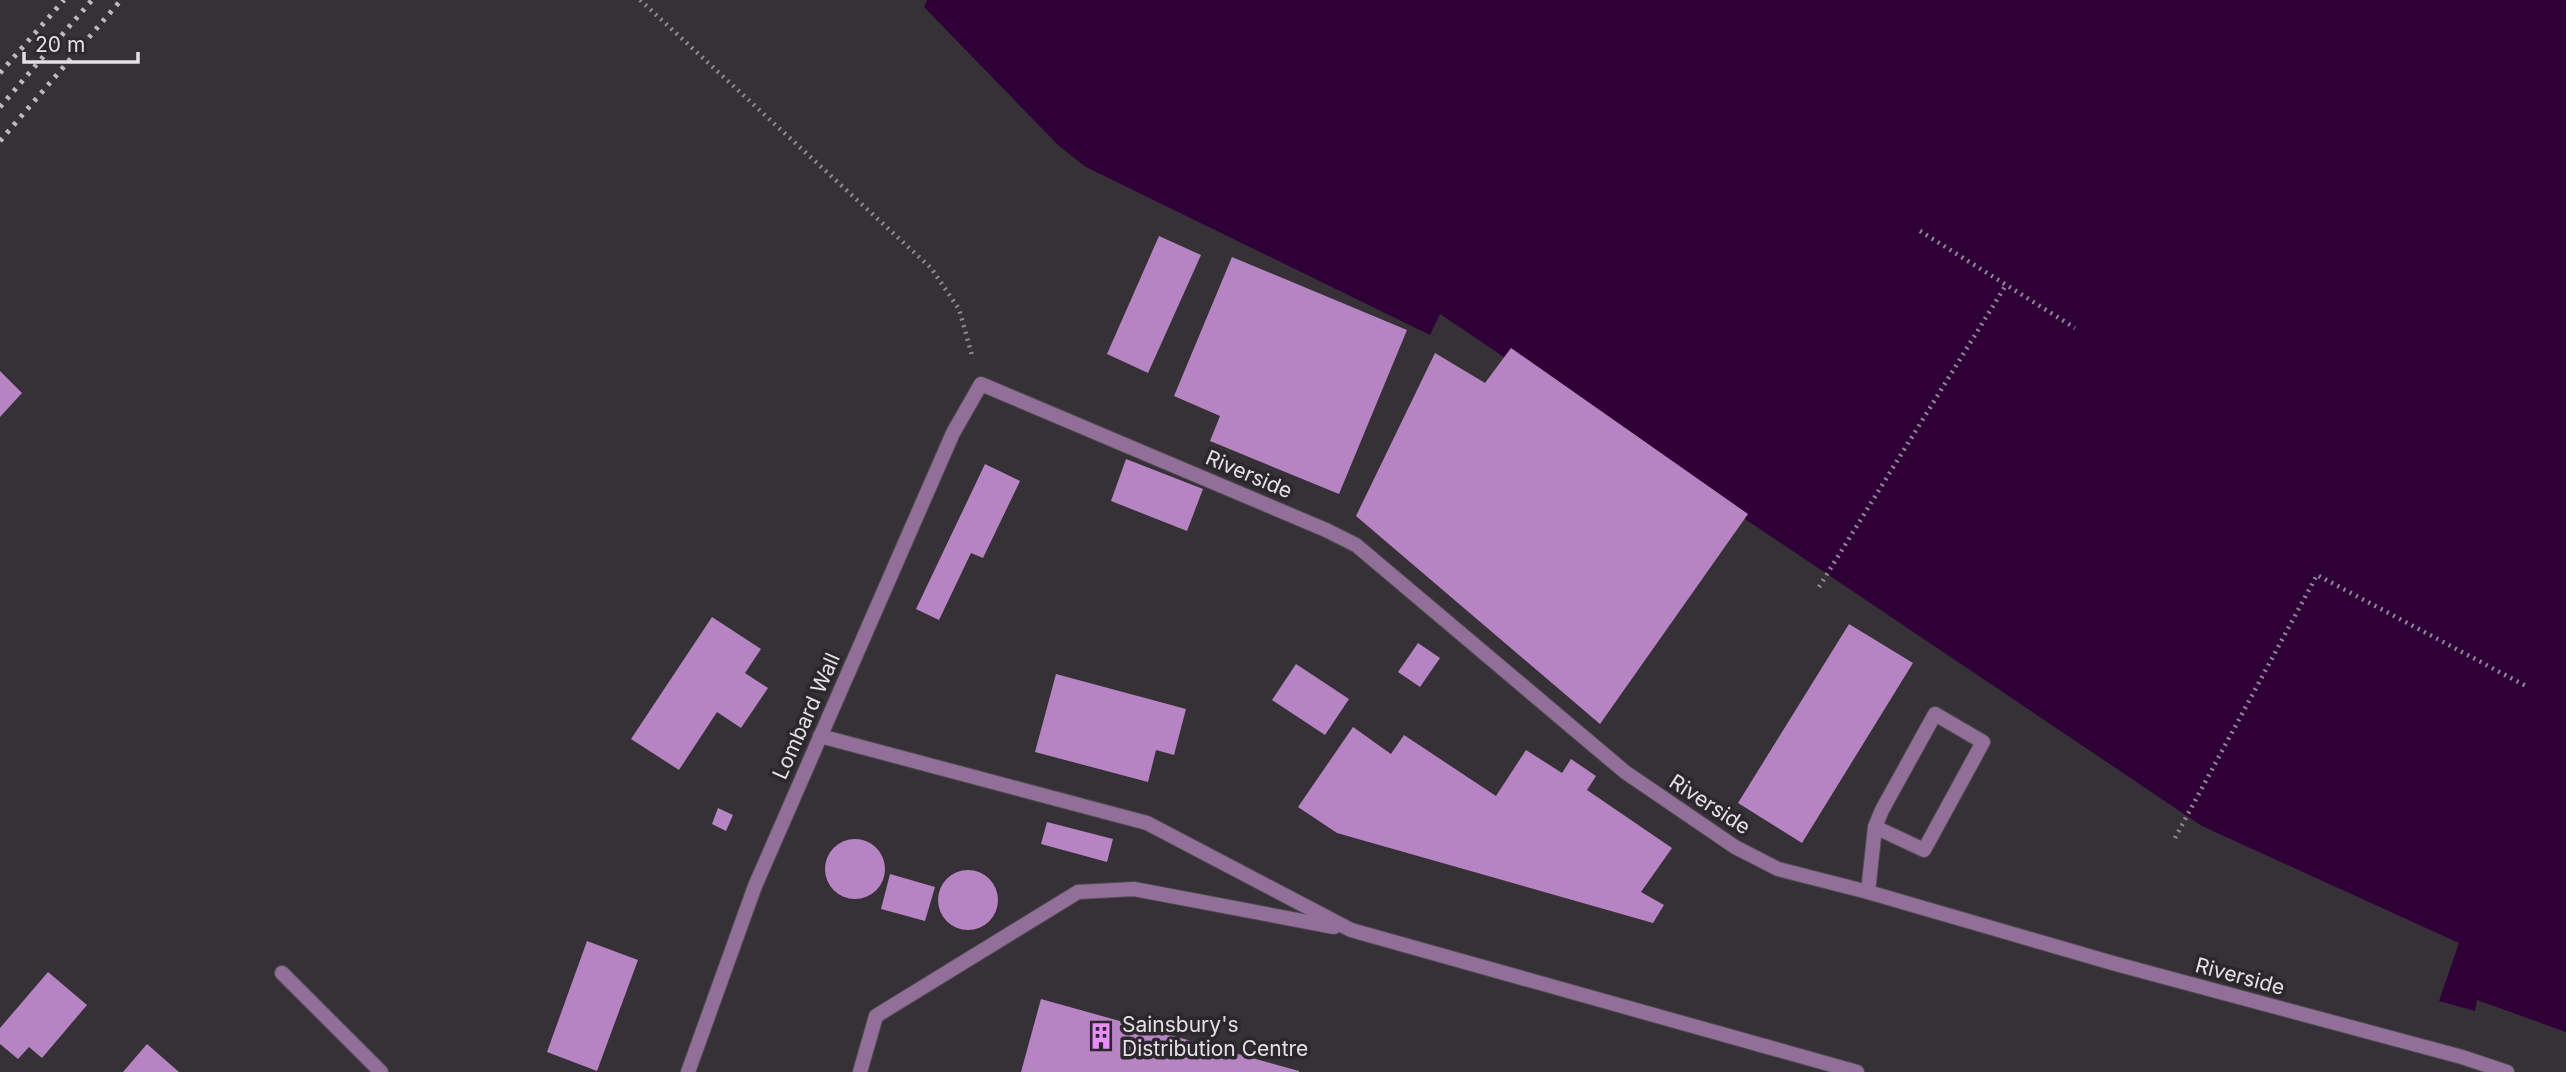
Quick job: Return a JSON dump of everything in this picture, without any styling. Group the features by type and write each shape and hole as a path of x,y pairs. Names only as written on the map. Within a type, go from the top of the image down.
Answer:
{"street":[{"name":"Lombard Wall","path":"688,1072 755,886 953,433 981,384"},
{"name":"Riverside","path":"981,384 1356,545 1625,772 1735,847 1777,869 2462,1057 2507,1072"},
{"path":"1868,892 1875,827 1935,714 1983,741 1924,850 1875,827"},
{"path":"820,736 1147,823 1351,930"},
{"path":"860,1072 876,1016 1078,892 1134,889 1351,930 1857,1072"},
{"path":"282,973 381,1072"}],"path":[{"path":"640,0 931,268 959,309 981,384"},
{"path":"1920,231 2075,328"},
{"path":"1819,586 2006,285"},
{"path":"2175,838 2317,575 2526,686"}],"shaded area":[{"path":"927,0 2566,0 2566,1032 2477,1000 2475,1011 2439,1001 2459,943 2202,826 1440,314 1430,335 1086,167 1059,146 924,7"}],"building":[{"path":"1159,236 1201,255 1148,373 1107,354"},
{"path":"1232,257 1407,330 1339,494 1210,441 1220,416 1174,396"},
{"path":"1511,348 1748,514 1600,724 1356,516 1435,353 1485,383"},
{"path":"0,371 22,393 0,417"},
{"path":"1126,459 1203,489 1187,531 1111,501"},
{"path":"985,464 1020,481 983,558 971,553 939,620 916,609"},
{"path":"712,617 761,649 745,673 768,688 741,728 717,712 679,770 631,739"},
{"path":"1849,624 1913,663 1802,843 1738,803"},
{"path":"1418,643 1440,658 1420,687 1398,672"},
{"path":"1296,664 1349,699 1325,735 1272,700"},
{"path":"1056,674 1186,709 1174,755 1156,750 1148,782 1035,752"},
{"path":"1353,727 1391,754 1404,735 1496,796 1526,750 1562,773 1571,759 1596,776 1587,790 1672,848 1641,892 1664,905 1653,923 1337,833 1298,807"},
{"path":"718,808 733,815 726,831 712,824"},
{"path":"1047,822 1113,839 1107,862 1041,844"},
{"path":"855,839 876,848 885,869 876,890 855,899 834,890 825,869 834,848"},
{"path":"968,870 989,879 998,900 989,921 968,930 947,921 938,900 947,879"},
{"path":"890,874 935,887 925,921 881,909"},
{"path":"587,941 638,960 597,1071 547,1052"},
{"path":"48,972 87,1005 42,1058 29,1047 18,1059 0,1044 0,1028"},
{"name":"Sainsbury's Distribution Centre","path":"1041,999 1299,1071 1299,1072 1021,1072"},
{"path":"147,1044 179,1072 123,1072"}],"railway":[{"path":"0,73 64,0"},
{"path":"0,107 92,0"},
{"path":"0,141 121,0"}],"place":[{"name":"Sainsbury's Distribution Centre","path":"1101,1036"}]}
